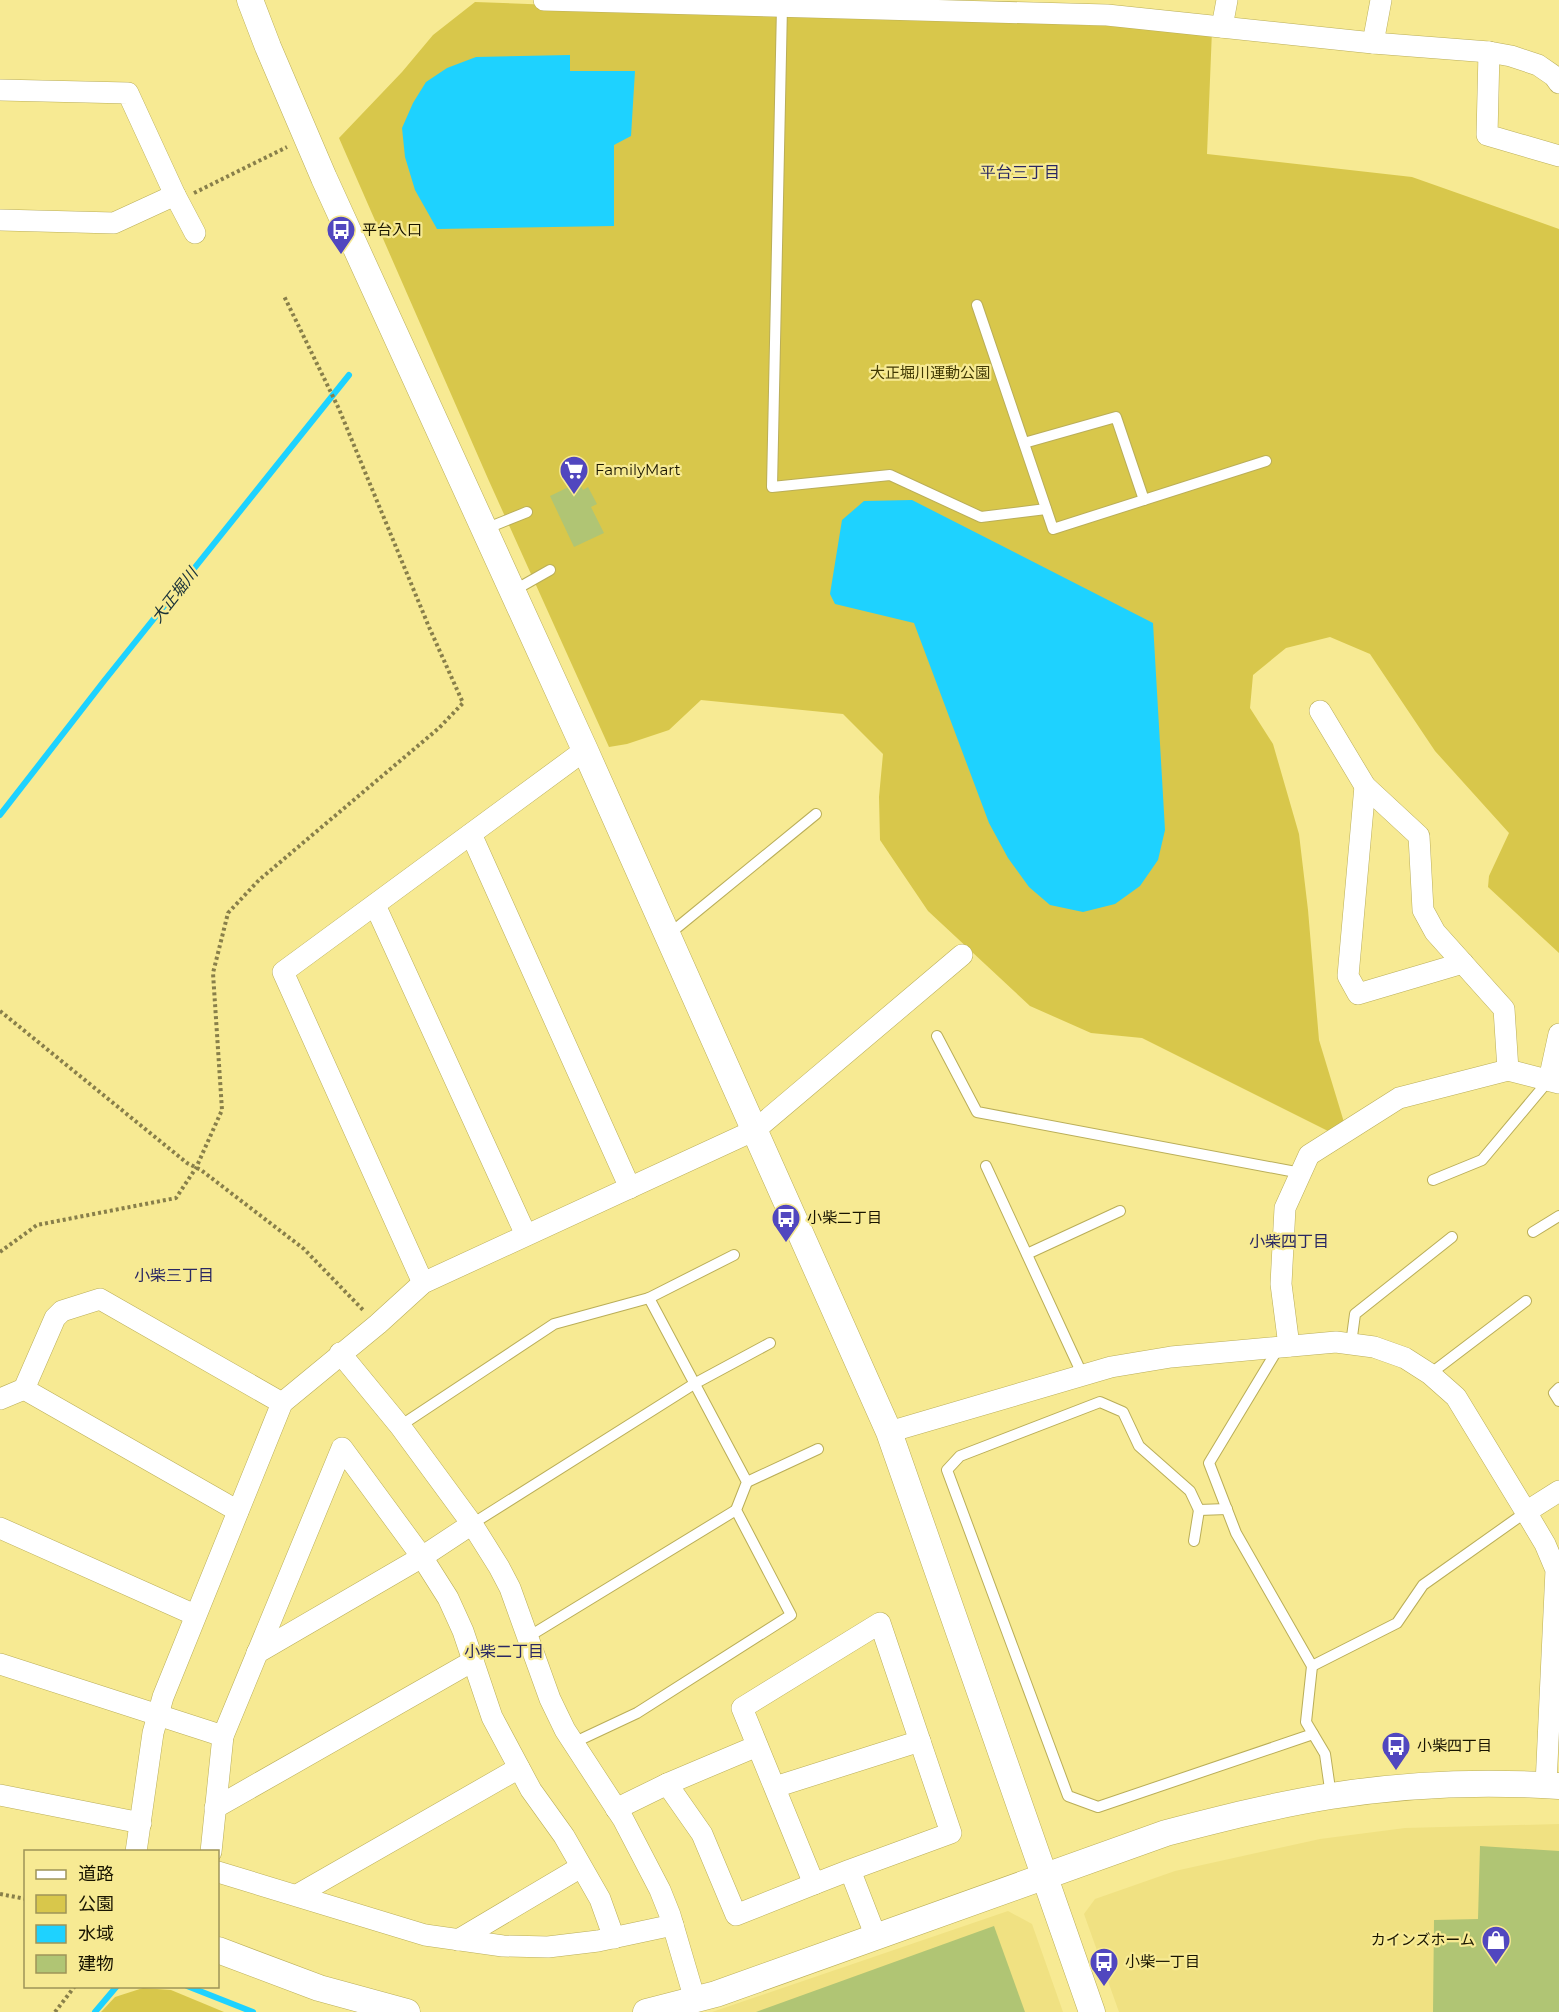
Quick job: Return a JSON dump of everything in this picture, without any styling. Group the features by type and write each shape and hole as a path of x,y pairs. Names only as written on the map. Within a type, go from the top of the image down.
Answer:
{"street":[{"path":"250,0 267,47 306,137 585,750 889,1432 1092,2012"},
{"path":"543,0 782,6 1108,8 1222,27 1373,43 1489,52 1538,65 1559,82"},
{"path":"1222,27 1227,0"},
{"path":"1373,43 1381,0"},
{"path":"1489,52 1487,135 1559,156"},
{"path":"0,90 128,93 176,198 195,233"},
{"path":"0,220 114,223 176,198"},
{"path":"1320,711 1365,786 1419,836 1423,910 1435,932 1504,1009 1508,1070"},
{"path":"423,1283 283,972 585,750"},
{"path":"1365,786 1348,976 1358,994 1463,963"},
{"path":"471,834 630,1188"},
{"path":"375,905 526,1235"},
{"path":"136,1850 153,1733 158,1715 195,1615 282,1402 378,1324 423,1283 755,1130 962,955"},
{"path":"1284,1347 1281,1284 1285,1208 1309,1155 1399,1098 1508,1070 1554,1082 1559,1034"},
{"path":"0,1399 24,1389 55,1318 62,1311 100,1299 282,1402"},
{"path":"646,2012 695,2000 1166,1833 1237,1814 1331,1796 1451,1784 1552,1786 1556,1570 1545,1544 1456,1397 1430,1374 1405,1358 1374,1347 1336,1342 1171,1357 1112,1367 889,1432"},
{"path":"340,1353 400,1426 472,1524 510,1588 549,1699 573,1743 616,1809 660,1890 695,2000"},
{"path":"24,1389 238,1511"},
{"path":"211,1850 223,1736 342,1448 422,1557 448,1598 492,1717 531,1790 564,1836 600,1899 614,1938"},
{"path":"1526,1512 1559,1491"},
{"path":"257,1653 422,1557 472,1524"},
{"path":"0,1528 195,1615"},
{"path":"667,1784 702,1834 736,1915 951,1833 880,1623 742,1708 814,1884"},
{"path":"215,1808 473,1661"},
{"path":"0,1664 223,1736"},
{"path":"775,1787 920,1741"},
{"path":"616,1809 667,1784 757,1746"},
{"path":"297,1895 519,1768"},
{"path":"0,1795 141,1823"},
{"path":"458,1940 581,1867"},
{"path":"850,1870 876,1937"},
{"path":"219,1872 425,1935 503,1947 548,1947 614,1938 673,1925"},
{"path":"219,1950 319,1988 407,2012"}],"lane":[{"path":"782,6 772,487 890,475 981,517 1046,509"},
{"path":"977,305 1053,529 1266,461"},
{"path":"1024,443 1116,417 1144,500"},
{"path":"485,530 527,512"},
{"path":"513,591 550,570"},
{"path":"668,935 816,814"},
{"path":"937,1036 977,1112 1301,1173"},
{"path":"1433,1180 1482,1160 1554,1082"},
{"path":"987,1166 1083,1376"},
{"path":"1027,1254 1120,1211"},
{"path":"1533,1232 1559,1216"},
{"path":"1352,1344 1355,1314 1452,1237"},
{"path":"400,1426 554,1324 649,1298 734,1255"},
{"path":"649,1298 747,1482"},
{"path":"1430,1374 1526,1300"},
{"path":"472,1524 694,1384 770,1343"},
{"path":"1284,1347 1209,1462 1236,1533 1312,1666 1306,1722 1325,1754 1331,1796"},
{"path":"1559,1388 1554,1393 1559,1401"},
{"path":"1194,1541 1199,1510 1190,1491 1138,1446 1123,1412 1100,1402 960,1456 947,1470 1068,1796 1098,1807 1313,1734"},
{"path":"528,1636 736,1510 747,1482 818,1449"},
{"path":"1199,1510 1227,1509"},
{"path":"573,1743 637,1713 791,1615 736,1510"},
{"path":"1312,1666 1397,1623 1423,1585 1526,1512"}],"path":[{"path":"176,198 306,137"},
{"path":"0,1252 37,1225 176,1198 198,1169 222,1110 213,973 228,914 259,880 439,728 463,704 339,409 284,296"},
{"path":"0,1011 198,1169 304,1249 378,1324"},
{"path":"0,1894 24,1899"},
{"path":"55,2012 73,1988"}],"shaded area":[{"path":"1559,1824 1559,2012 1119,2012 1084,1914 1095,1899 1175,1871 1320,1839 1405,1828"},
{"path":"1008,1911 1032,1924 1063,2012 712,2012"}],"green space":[{"name":"大正堀川運動公園","path":"475,2 1212,30 1207,154 1412,177 1559,229 1559,953 1488,887 1489,876 1509,833 1435,751 1370,654 1330,637 1286,648 1253,675 1250,708 1273,744 1299,834 1319,1040 1350,1142 1142,1038 1091,1033 1030,1006 928,911 880,840 879,797 883,754 843,714 701,700 669,730 627,744 609,747 489,481 339,138 402,72 433,35"},
{"path":"143,1988 171,1990 224,2012 101,2012 115,1997"}],"water":[{"path":"570,55 570,71 635,71 631,136 614,145 614,226 437,229 415,190 405,157 402,128 413,103 426,82 447,68 476,57"},
{"path":"912,500 1153,623 1165,830 1158,860 1140,886 1115,904 1083,912 1050,905 1029,887 1008,858 989,823 914,623 835,604 830,594 842,520 864,501"}],"building":[{"path":"579,482 583,490 588,487 597,504 591,507 604,533 574,547 550,496"},
{"name":"カインズホーム","path":"1480,1846 1559,1851 1559,2012 1433,2012 1434,1920 1478,1919"},
{"path":"994,1926 1025,2012 756,2012"}],"waterway":[{"name":"大正堀川","path":"0,815 349,375"},
{"path":"95,2012 115,1988"},
{"path":"192,1988 253,2012"}],"place":[{"name":"平台入口","path":"341,256"},
{"name":"FamilyMart","path":"574,496"},
{"name":"小柴二丁目","path":"786,1244"},
{"name":"小柴四丁目","path":"1396,1772"},
{"name":"カインズホーム","path":"1496,1966"},
{"name":"小柴一丁目","path":"1104,1988"}],"district":[{"name":"平台三丁目","path":"1020,172"},
{"name":"小柴四丁目","path":"1289,1241"},
{"name":"小柴三丁目","path":"174,1275"},
{"name":"小柴二丁目","path":"504,1651"}]}
